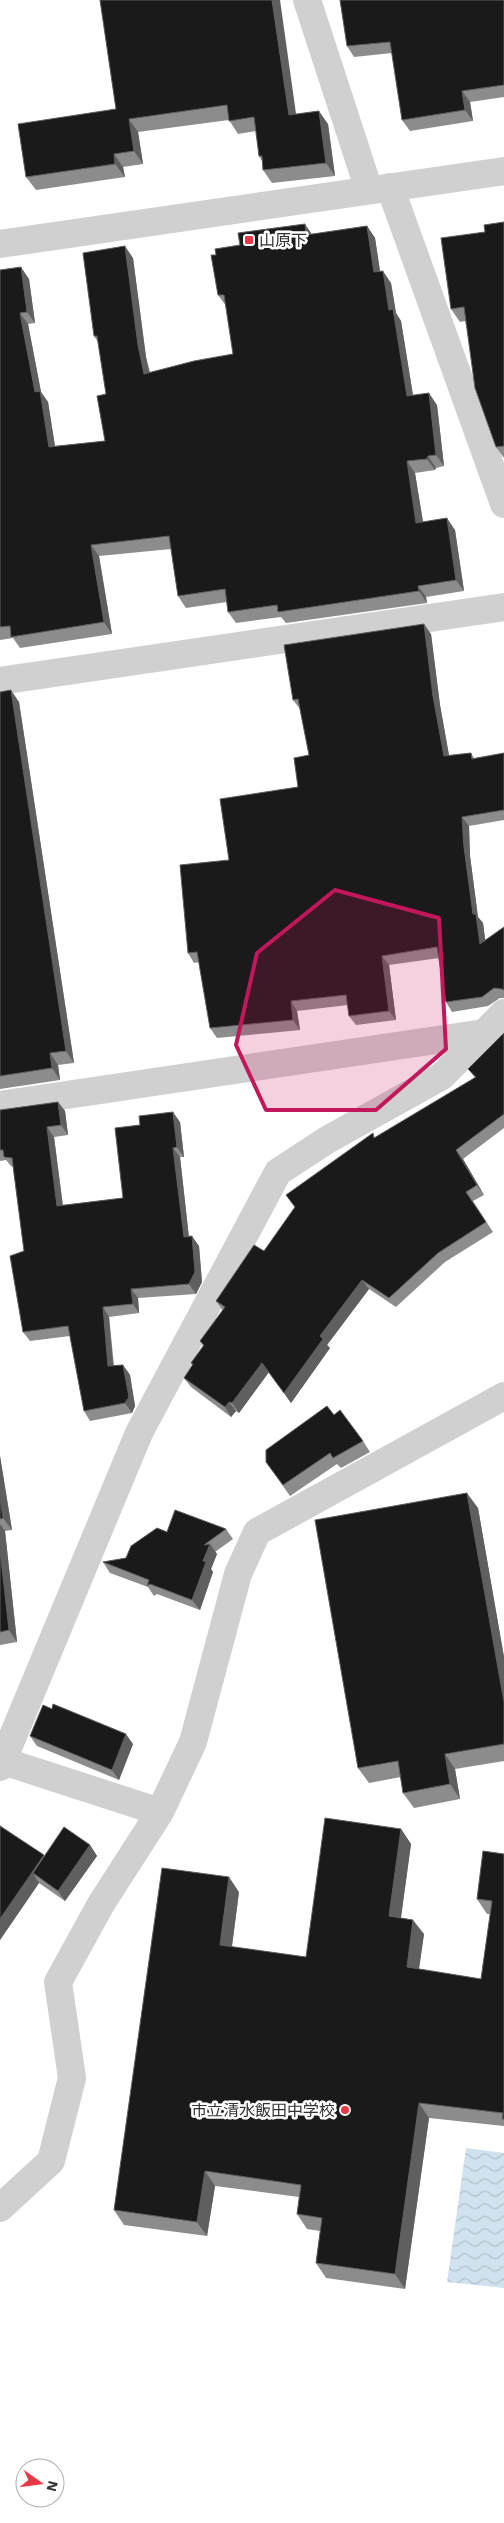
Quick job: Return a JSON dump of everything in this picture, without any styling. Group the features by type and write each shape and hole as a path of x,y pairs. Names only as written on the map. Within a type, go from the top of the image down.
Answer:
{"street":[{"path":"307,0 504,504"},
{"path":"0,244 504,171"},
{"path":"0,681 504,607"},
{"path":"160,1812 1,1761 139,1433 278,1172 328,1140 442,1076 504,1013"},
{"path":"0,1105 484,1033"},
{"path":"0,2208 51,2161 72,2078 58,1982 101,1904 160,1812 193,1742 238,1574 257,1532 504,1396"}],"highlighted area":[{"path":"335,890 439,918 446,1049 376,1110 266,1110 236,1045 257,953"}],"water":[{"path":"466,2148 504,2153 504,2288 447,2282"}],"building":[{"path":"100,0 272,0 289,115 319,111 326,163 263,170 262,156 259,156 254,117 229,121 227,105 129,119 134,151 114,154 115,164 26,177 18,124 116,109"},
{"path":"340,0 504,0 504,85 462,91 465,110 402,120 390,42 347,46"},
{"path":"504,222 504,446 496,447 475,388 464,307 451,309 441,238 485,232 484,225"},
{"path":"305,224 306,235 367,226 374,272 383,271 389,310 393,309 407,396 429,393 436,455 428,456 427,459 407,461 416,523 447,518 456,580 418,586 419,591 278,612 277,605 228,612 225,589 178,596 169,536 91,545 104,622 11,637 10,626 0,627 0,270 21,267 27,312 20,313 35,392 40,391 49,447 105,441 97,396 106,394 97,336 94,336 83,253 125,246 138,345 144,374 194,361 233,354 224,295 218,295 211,255 216,255 215,249 240,245 238,233"},
{"path":"424,624 433,696 444,756 471,753 472,759 504,753 504,810 462,817 473,914 476,914 480,944 504,927 504,990 494,988 482,997 446,1002 437,947 382,956 389,1011 349,1016 346,995 291,1001 293,1020 210,1028 197,952 188,953 180,865 229,860 220,799 298,787 294,758 309,755 298,699 293,700 284,645"},
{"path":"11,690 66,1051 50,1053 52,1068 0,1076 0,692"},
{"path":"504,1033 504,1114 456,1150 477,1185 466,1192 486,1222 438,1253 389,1298 362,1280 320,1336 323,1339 284,1393 262,1363 232,1403 229,1402 225,1407 184,1378 193,1364 191,1363 204,1345 200,1341 225,1307 216,1301 254,1245 264,1251 295,1207 286,1195 373,1133 374,1138 476,1077 468,1069"},
{"path":"58,1102 61,1125 47,1127 57,1206 123,1198 115,1128 140,1125 139,1116 173,1112 177,1147 173,1148 184,1237 192,1236 195,1272 189,1284 131,1289 133,1304 103,1307 108,1366 123,1365 129,1397 125,1403 84,1411 68,1326 23,1332 10,1256 24,1251 12,1158 4,1157 3,1150 0,1150 0,1110"},
{"path":"327,1406 334,1415 340,1410 363,1441 333,1458 330,1453 283,1485 266,1462 266,1450"},
{"path":"467,1493 504,1702 504,1744 445,1754 450,1784 403,1793 398,1761 358,1768 315,1520"},
{"path":"0,1498 3,1518 0,1519"},
{"path":"175,1510 226,1529 204,1545 210,1544 203,1561 206,1562 192,1600 150,1584 147,1586 149,1580 103,1562 126,1558 131,1546 157,1528 167,1532"},
{"path":"0,1550 9,1630 0,1632"},
{"path":"53,1704 126,1734 112,1770 30,1736 43,1705 52,1709"},
{"path":"325,1818 401,1829 389,1916 413,1920 407,1967 481,1979 492,1901 477,1899 483,1851 504,1854 504,2119 502,2119 503,2113 419,2103 395,2274 316,2263 322,2218 297,2214 301,2185 205,2171 197,2222 114,2210 162,1868 229,1877 220,1945 306,1957"},
{"path":"0,1826 44,1855 0,1919"},
{"path":"64,1827 90,1845 58,1891 33,1873"}],"place":[{"name":"山原下","path":"249,240"},
{"name":"市立清水飯田中学校","path":"345,2110"}]}
